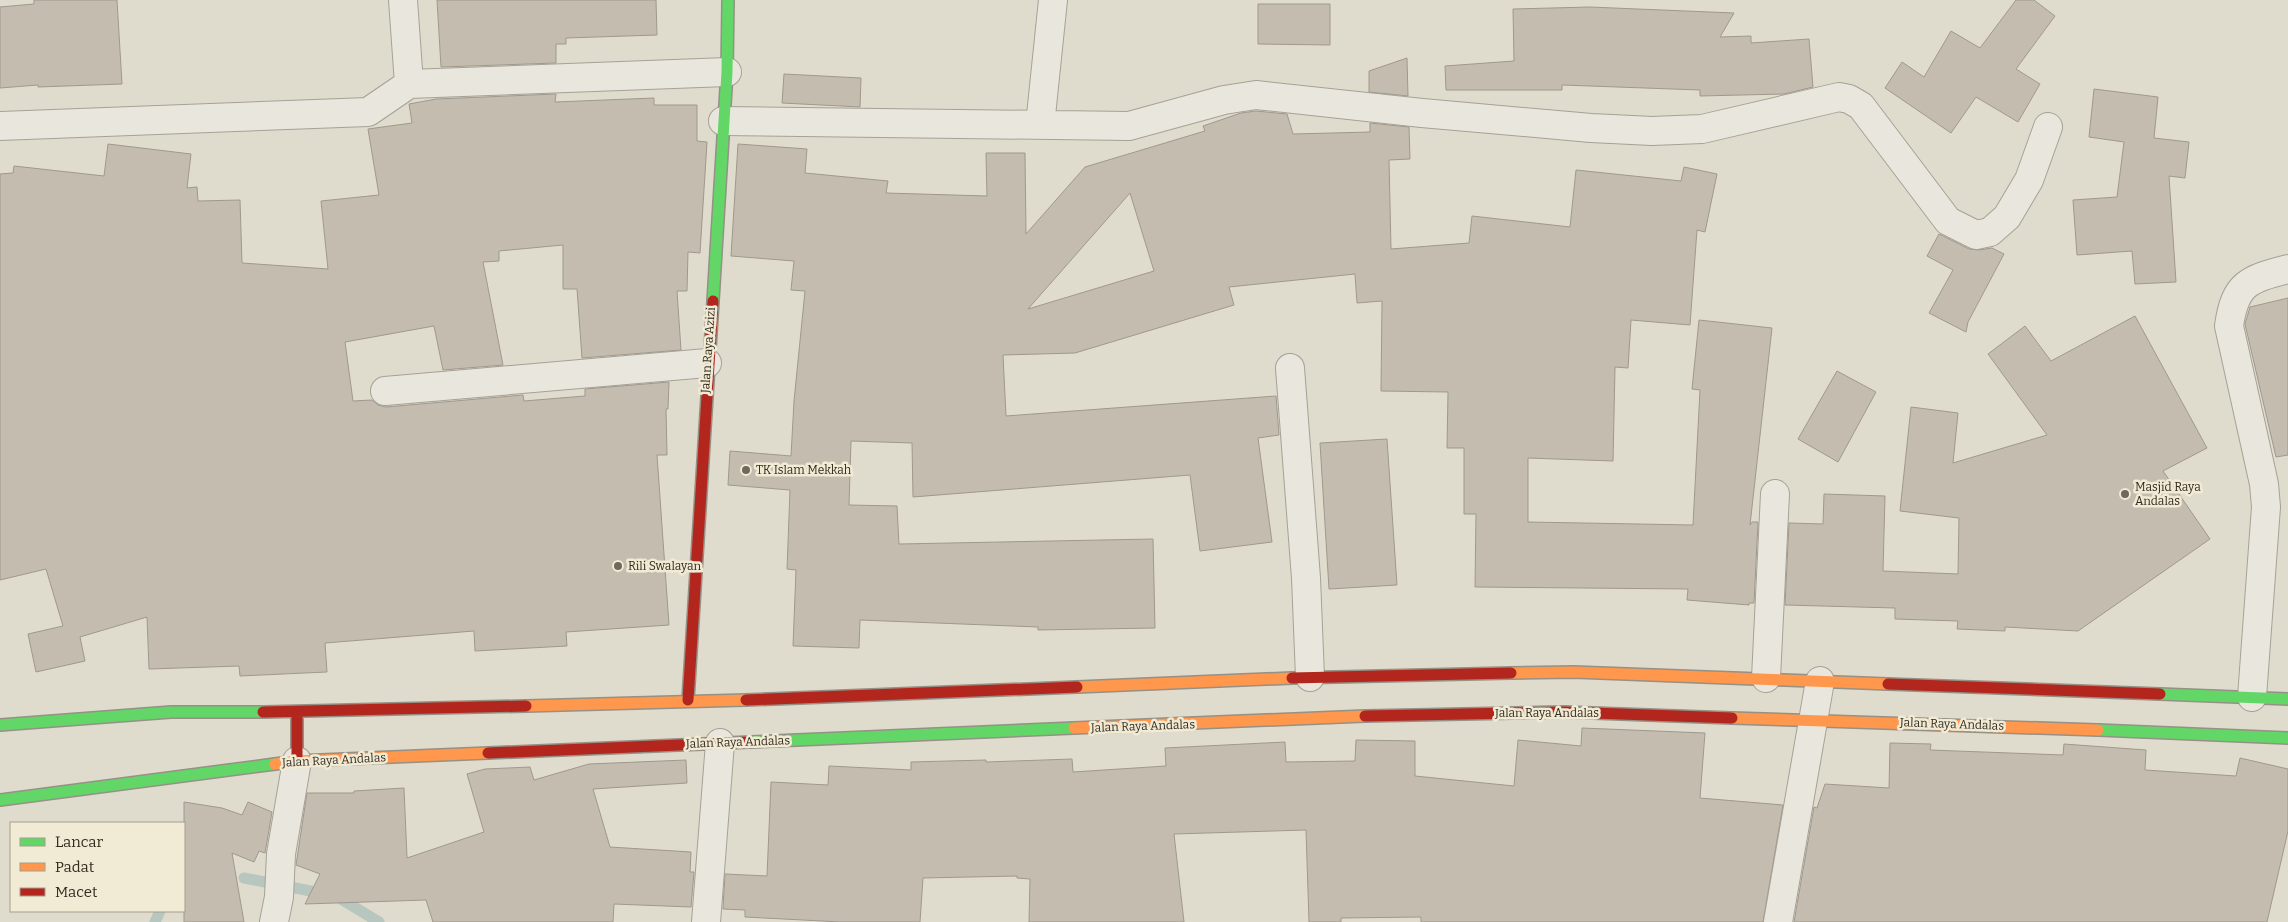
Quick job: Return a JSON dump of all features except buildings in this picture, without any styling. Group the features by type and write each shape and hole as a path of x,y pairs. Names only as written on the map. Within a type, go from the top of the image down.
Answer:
{"main road":[{"name":"Jalan Raya Azizi","path":"688,700 707,364 727,72 728,0"},
{"path":"0,725 170,712 297,712 688,700 1056,692 1310,677 1574,672 2288,699"},
{"path":"297,712 297,761"},
{"name":"Jalan Raya Andalas","path":"0,800 297,761 1058,725 1408,714 1565,712 2201,733 2288,738"}],"street":[{"path":"403,0 410,84"},
{"path":"1040,125 1053,0"},
{"path":"0,126 368,112 410,84 727,72"},
{"path":"723,121 1129,126 1224,100 1256,95 1450,116 1652,131 1702,129 1839,97 1849,99 1861,106 1948,221 1976,235 1990,232 2007,217 2029,180 2048,128"},
{"path":"2252,697 2266,507 2264,484 2229,326 2232,304 2241,289 2258,277 2288,269"},
{"path":"385,391 707,364"},
{"path":"1290,368 1306,578 1310,677"},
{"path":"1766,678 1775,494"},
{"path":"1778,922 1820,681"},
{"path":"706,922 720,742"},
{"path":"276,909 281,854 297,761"}],"waterway":[{"path":"244,878 336,896 379,922"},
{"path":"155,922 160,912"}],"traffic: fast":[{"path":"713,301 727,72 728,0"},
{"path":"2160,694 2288,699"},
{"path":"0,725 171,712 263,712"},
{"path":"750,742 1074,728"},
{"path":"2098,730 2288,738"},
{"path":"0,800 275,764"}],"traffic: slow":[{"path":"1511,673 1574,672 1888,684"},
{"path":"1077,687 1292,678"},
{"path":"526,706 746,700"},
{"path":"1074,728 1365,716"},
{"path":"1732,718 2098,730"},
{"path":"275,764 297,761 488,753"}],"traffic: jam":[{"path":"688,700 713,301"},
{"path":"1292,678 1511,673"},
{"path":"1888,684 2160,694"},
{"path":"746,700 1077,687"},
{"path":"263,712 526,706"},
{"path":"297,712 297,761"},
{"path":"1365,716 1565,712 1732,718"},
{"path":"488,753 750,742"}],"place":[{"name":"TK Islam Mekkah","path":"746,470"},
{"name":"Masjid Raya Andalas","path":"2125,494"},
{"name":"Rili Swalayan","path":"618,566"}]}
